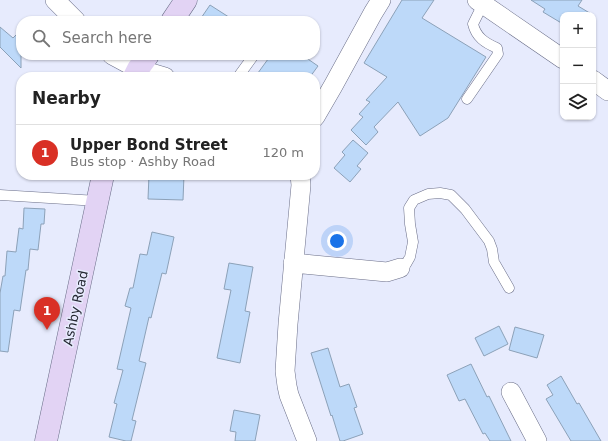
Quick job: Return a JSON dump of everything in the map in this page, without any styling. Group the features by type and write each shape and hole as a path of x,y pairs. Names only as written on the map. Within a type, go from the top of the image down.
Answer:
{"main road":[{"path":"175,16 186,0"},
{"name":"Ashby Road","path":"46,441 102,180"}],"street":[{"path":"55,0 71,16"},
{"path":"320,108 381,0"},
{"path":"480,2 560,58"},
{"path":"124,60 152,72"},
{"path":"596,82 608,90"},
{"path":"300,180 285,371 287,386 293,406 307,441"},
{"path":"293,263 387,272 400,268"},
{"path":"511,392 537,441"}],"lane":[{"path":"467,99 498,54 497,48 488,44 475,32 473,24 480,2"},
{"path":"242,72 250,60"},
{"path":"400,268 406,264 410,257 412,242 409,208 414,200 428,194 440,193 451,195 465,209 490,241 494,262 509,288"},
{"path":"0,195 98,202"}],"building":[{"path":"402,0 434,0 422,18 486,57 448,118 420,136 398,102 374,127 378,132 366,145 351,130 363,117 359,114 370,102 366,100 387,77 364,63"},
{"path":"531,0 582,0 578,6 588,12 560,12 560,22 543,12 545,9"},
{"path":"210,5 227,16 202,16"},
{"path":"0,27 13,38 16,35 16,60 21,60 21,68 0,47"},
{"path":"267,60 309,60 318,66 314,72 259,72"},
{"path":"353,140 368,153 357,166 361,169 350,182 334,168 345,155 342,152"},
{"path":"149,180 184,180 183,200 148,199"},
{"path":"24,208 45,209 44,224 41,224 38,250 30,249 28,270 26,270 20,311 14,310 8,352 0,351 0,293 3,276 5,276 7,251 16,252 19,228 23,229"},
{"path":"152,232 174,237 166,274 162,273 151,318 149,317 139,361 146,363 132,420 136,421 131,441 126,441 109,437 117,404 114,403 123,370 117,369 131,308 125,306 130,288 133,288 140,254 147,255"},
{"path":"229,263 253,267 245,311 250,312 240,363 217,358 231,290 224,289"},
{"path":"499,326 508,344 484,356 475,338"},
{"path":"515,327 544,335 537,358 509,350"},
{"path":"328,348 340,387 349,384 357,407 354,408 363,434 343,441 340,441 311,353"},
{"path":"471,364 487,397 489,396 511,441 490,441 485,433 483,434 465,399 459,401 447,375"},
{"path":"561,376 601,441 571,441 546,399 553,395 547,385"},
{"path":"234,410 260,415 255,441 235,441 236,432 230,431"}],"place":[{"name":"Upper Bond Street","path":"47,330"}]}
